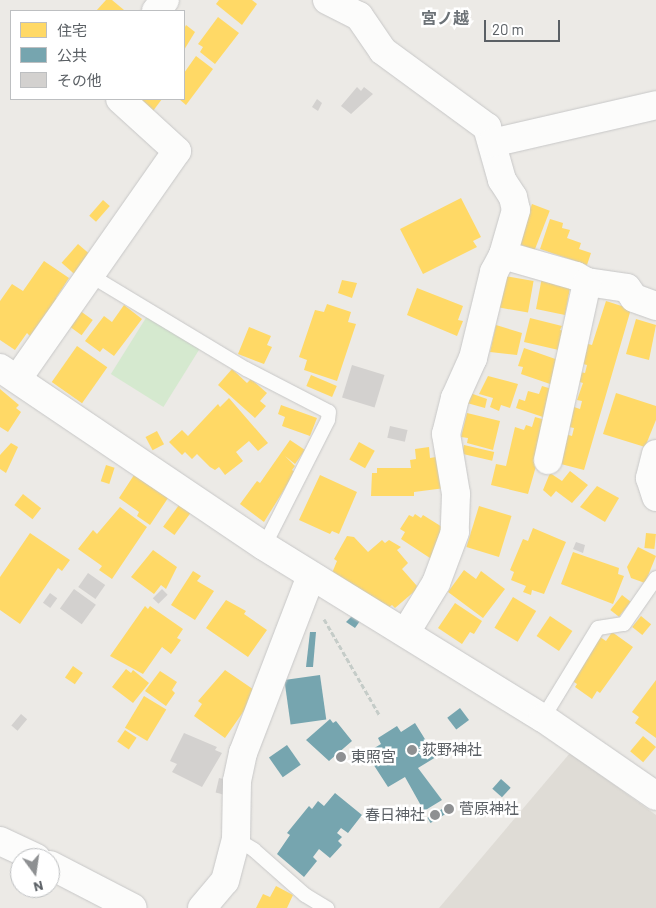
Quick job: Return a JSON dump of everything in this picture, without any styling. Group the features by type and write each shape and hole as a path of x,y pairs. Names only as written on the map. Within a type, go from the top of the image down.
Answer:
{"street":[{"path":"157,10 165,0"},
{"path":"327,0 359,16 383,51 487,127 502,180 513,197 516,210 503,254 494,272 473,358 455,398 446,434 456,494 455,532 436,583 406,632"},
{"path":"121,100 177,151 90,275 9,373 264,546 308,582 406,632 543,718 656,796"},
{"path":"492,143 656,105"},
{"path":"503,254 576,276 586,282 627,288 656,288"},
{"path":"548,460 586,282"},
{"path":"627,288 634,298 656,306"},
{"path":"656,454 650,478 656,497"},
{"path":"202,908 225,881 236,839 238,781 243,753 308,582"},
{"path":"0,841 15,848"},
{"path":"60,870 133,908"}],"lane":[{"path":"90,275 246,369 329,412 328,420 264,546"},
{"path":"543,718 598,628 624,624 656,578"},
{"path":"236,839 254,850 306,895 327,908"}],"path":[{"path":"308,582 380,716"}],"shaded area":[{"path":"570,753 656,815 656,908 439,908"}],"green space":[{"path":"149,313 202,346 163,407 111,374"}],"building: 住宅":[{"path":"106,0 112,0 124,10 97,10"},
{"path":"219,0 252,0 257,4 242,25 216,4"},
{"path":"218,17 239,33 215,64 200,52 203,47 198,44"},
{"path":"186,25 195,32 185,48"},
{"path":"196,56 213,69 186,105 180,100 185,100 185,72"},
{"path":"137,100 161,100 153,111"},
{"path":"461,198 481,237 473,241 477,247 423,274 400,229"},
{"path":"103,200 110,206 96,222 89,216"},
{"path":"532,204 550,211 535,250 517,243"},
{"path":"550,219 563,223 562,228 570,230 567,238 581,243 579,249 591,253 587,265 540,249"},
{"path":"78,244 92,256 75,275 62,263"},
{"path":"44,261 69,278 56,298 62,302 52,316 47,312 30,336 27,333 15,350 0,340 0,301 12,284 23,291"},
{"path":"505,276 534,281 528,313 499,308"},
{"path":"542,277 556,280 555,285 570,288 565,315 536,309"},
{"path":"342,280 357,283 352,298 338,293"},
{"path":"417,288 463,306 458,320 463,321 457,336 407,315"},
{"path":"606,301 631,309 584,470 557,463 565,434 572,436 574,428 569,427 574,407 580,409 582,401 577,400 583,383 573,380 575,371 585,373 587,365 580,363 584,343 592,345"},
{"path":"327,304 351,312 348,322 356,324 337,381 304,370 307,360 299,357 315,310 324,312"},
{"path":"124,305 142,319 114,356 103,348 100,352 85,341 104,316 112,322"},
{"path":"79,310 93,320 82,335 68,325"},
{"path":"530,318 562,326 560,330 568,332 563,351 524,342"},
{"path":"636,319 656,325 649,360 626,354"},
{"path":"496,325 522,333 517,355 490,352"},
{"path":"249,327 271,336 267,345 272,347 264,364 238,354"},
{"path":"77,346 107,367 82,403 52,382"},
{"path":"524,348 561,361 553,385 521,374 523,367 518,366"},
{"path":"232,369 247,383 251,379 267,393 260,401 266,406 255,418 218,385"},
{"path":"311,375 337,386 332,397 306,386"},
{"path":"488,376 518,384 510,408 501,405 499,411 490,407 493,398 479,394"},
{"path":"542,386 555,390 546,418 516,408 519,399 525,401 528,391 539,394"},
{"path":"0,389 19,405 16,408 21,412 8,432 0,427"},
{"path":"470,393 487,399 485,408 467,403"},
{"path":"616,393 656,406 656,420 645,447 603,434"},
{"path":"229,398 268,443 258,451 249,441 236,452 243,461 225,475 219,467 215,470 197,454 192,459 185,452 182,455 169,442 182,430 188,436 218,404 220,407"},
{"path":"281,405 317,418 310,436 282,426 285,417 278,414"},
{"path":"467,413 500,421 493,450 467,443 468,438 461,437"},
{"path":"535,417 549,421 528,494 491,485 496,464 506,466 515,427 524,430 526,425 532,427"},
{"path":"157,431 164,444 153,450 146,437"},
{"path":"290,440 305,450 295,464 285,456 295,466 292,470 295,472 264,522 240,504 257,481 260,483"},
{"path":"359,442 375,451 365,468 349,459"},
{"path":"11,443 18,447 6,473 0,469 0,455"},
{"path":"464,445 494,452 492,461 462,454"},
{"path":"429,447 430,458 442,456 445,488 414,492 414,496 371,496 372,473 377,473 377,468 411,468 410,460 416,459 415,449"},
{"path":"106,465 115,468 109,484 101,481"},
{"path":"570,471 588,485 572,503 556,491 551,497 543,490 550,473 562,481"},
{"path":"134,475 168,498 150,525 137,516 139,512 119,498"},
{"path":"320,475 357,492 339,534 332,531 330,534 299,520"},
{"path":"597,486 619,498 605,522 580,507"},
{"path":"23,494 41,508 33,519 14,505"},
{"path":"179,505 190,513 174,535 163,527"},
{"path":"479,506 512,516 499,557 466,547"},
{"path":"120,507 147,527 112,579 99,570 102,566 78,549 93,530 97,534"},
{"path":"415,514 421,518 423,515 447,530 433,560 401,539 405,532 400,529 409,515 413,517"},
{"path":"533,528 566,542 544,594 532,590 531,595 523,592 526,586 511,580 514,572 510,570 523,539 528,541"},
{"path":"30,533 70,560 62,571 58,568 20,624 0,610 0,577"},
{"path":"646,533 656,534 654,549 644,548"},
{"path":"347,536 354,537 368,552 382,540 385,543 389,540 401,547 397,550 408,563 402,569 417,586 416,590 395,608 392,605 388,608 332,573 337,561 334,559"},
{"path":"638,547 656,556 645,583 631,578 627,567"},
{"path":"153,550 177,567 166,589 161,585 154,594 131,577"},
{"path":"573,552 619,568 618,574 624,576 613,604 561,584"},
{"path":"464,570 476,579 481,571 505,589 483,618 448,592"},
{"path":"193,571 201,576 197,581 214,591 195,620 171,605"},
{"path":"622,595 631,602 619,617 610,610"},
{"path":"513,597 536,611 518,642 494,628"},
{"path":"226,600 246,611 244,614 267,630 248,657 206,628"},
{"path":"455,603 482,621 474,634 470,632 462,644 438,628"},
{"path":"145,606 148,609 150,606 183,629 177,638 181,640 171,654 162,647 143,674 110,656"},
{"path":"550,616 572,631 559,651 537,636"},
{"path":"641,616 651,624 642,635 632,627"},
{"path":"612,632 633,647 600,693 597,691 592,699 575,687 577,684 571,680 600,637 606,641"},
{"path":"73,666 83,673 75,684 65,677"},
{"path":"126,669 131,673 133,670 149,683 133,703 112,687"},
{"path":"225,670 257,692 225,738 194,716 202,704 198,701"},
{"path":"160,671 177,682 172,690 175,693 166,706 145,691"},
{"path":"656,680 656,738 635,723 639,717 632,712"},
{"path":"144,696 166,709 147,741 125,728"},
{"path":"125,730 137,738 129,749 117,742"},
{"path":"643,736 656,747 643,762 630,751"},
{"path":"276,886 293,895 287,908 256,908 263,894 270,897"}],"building: 公共":[{"path":"352,616 360,621 355,628 346,622"},
{"path":"310,632 316,632 313,667 306,667"},
{"path":"320,675 326,720 291,725 284,680"},
{"path":"460,708 469,720 456,730 447,718"},
{"path":"330,719 333,723 336,721 352,741 329,761 306,740"},
{"path":"415,723 436,757 418,768 442,800 424,811 405,777 388,787 366,753 381,744 378,738 397,726 401,732"},
{"path":"287,745 301,765 283,777 269,758"},
{"path":"501,779 511,788 502,797 492,789"},
{"path":"335,793 362,815 348,833 341,828 337,833 342,837 338,841 342,845 330,858 319,849 313,857 317,861 304,877 277,854 290,835 287,833 309,806 312,809 318,801 324,806"},
{"path":"442,809 445,814 431,823 427,818"}],"building: その他":[{"path":"357,87 361,91 364,87 373,94 351,114 341,106"},
{"path":"317,99 322,103 318,111 312,107"},
{"path":"352,365 385,375 375,407 342,398"},
{"path":"390,426 408,430 405,442 387,438"},
{"path":"576,542 585,545 583,553 573,549"},
{"path":"88,573 105,585 95,599 78,587"},
{"path":"74,589 96,605 82,624 60,608"},
{"path":"162,589 168,595 158,604 153,598"},
{"path":"50,593 57,598 50,608 43,603"},
{"path":"21,714 27,719 17,731 11,725"},
{"path":"184,733 217,747 215,750 222,753 202,787 172,772 177,764 170,761"},
{"path":"219,778 228,780 224,795 216,793"}],"place":[{"name":"荻野神社","path":"412,750"},
{"name":"東照宮","path":"341,757"},
{"name":"菅原神社","path":"449,809"},
{"name":"春日神社","path":"435,815"}],"district":[{"name":"宮ノ越","path":"445,18"}]}
